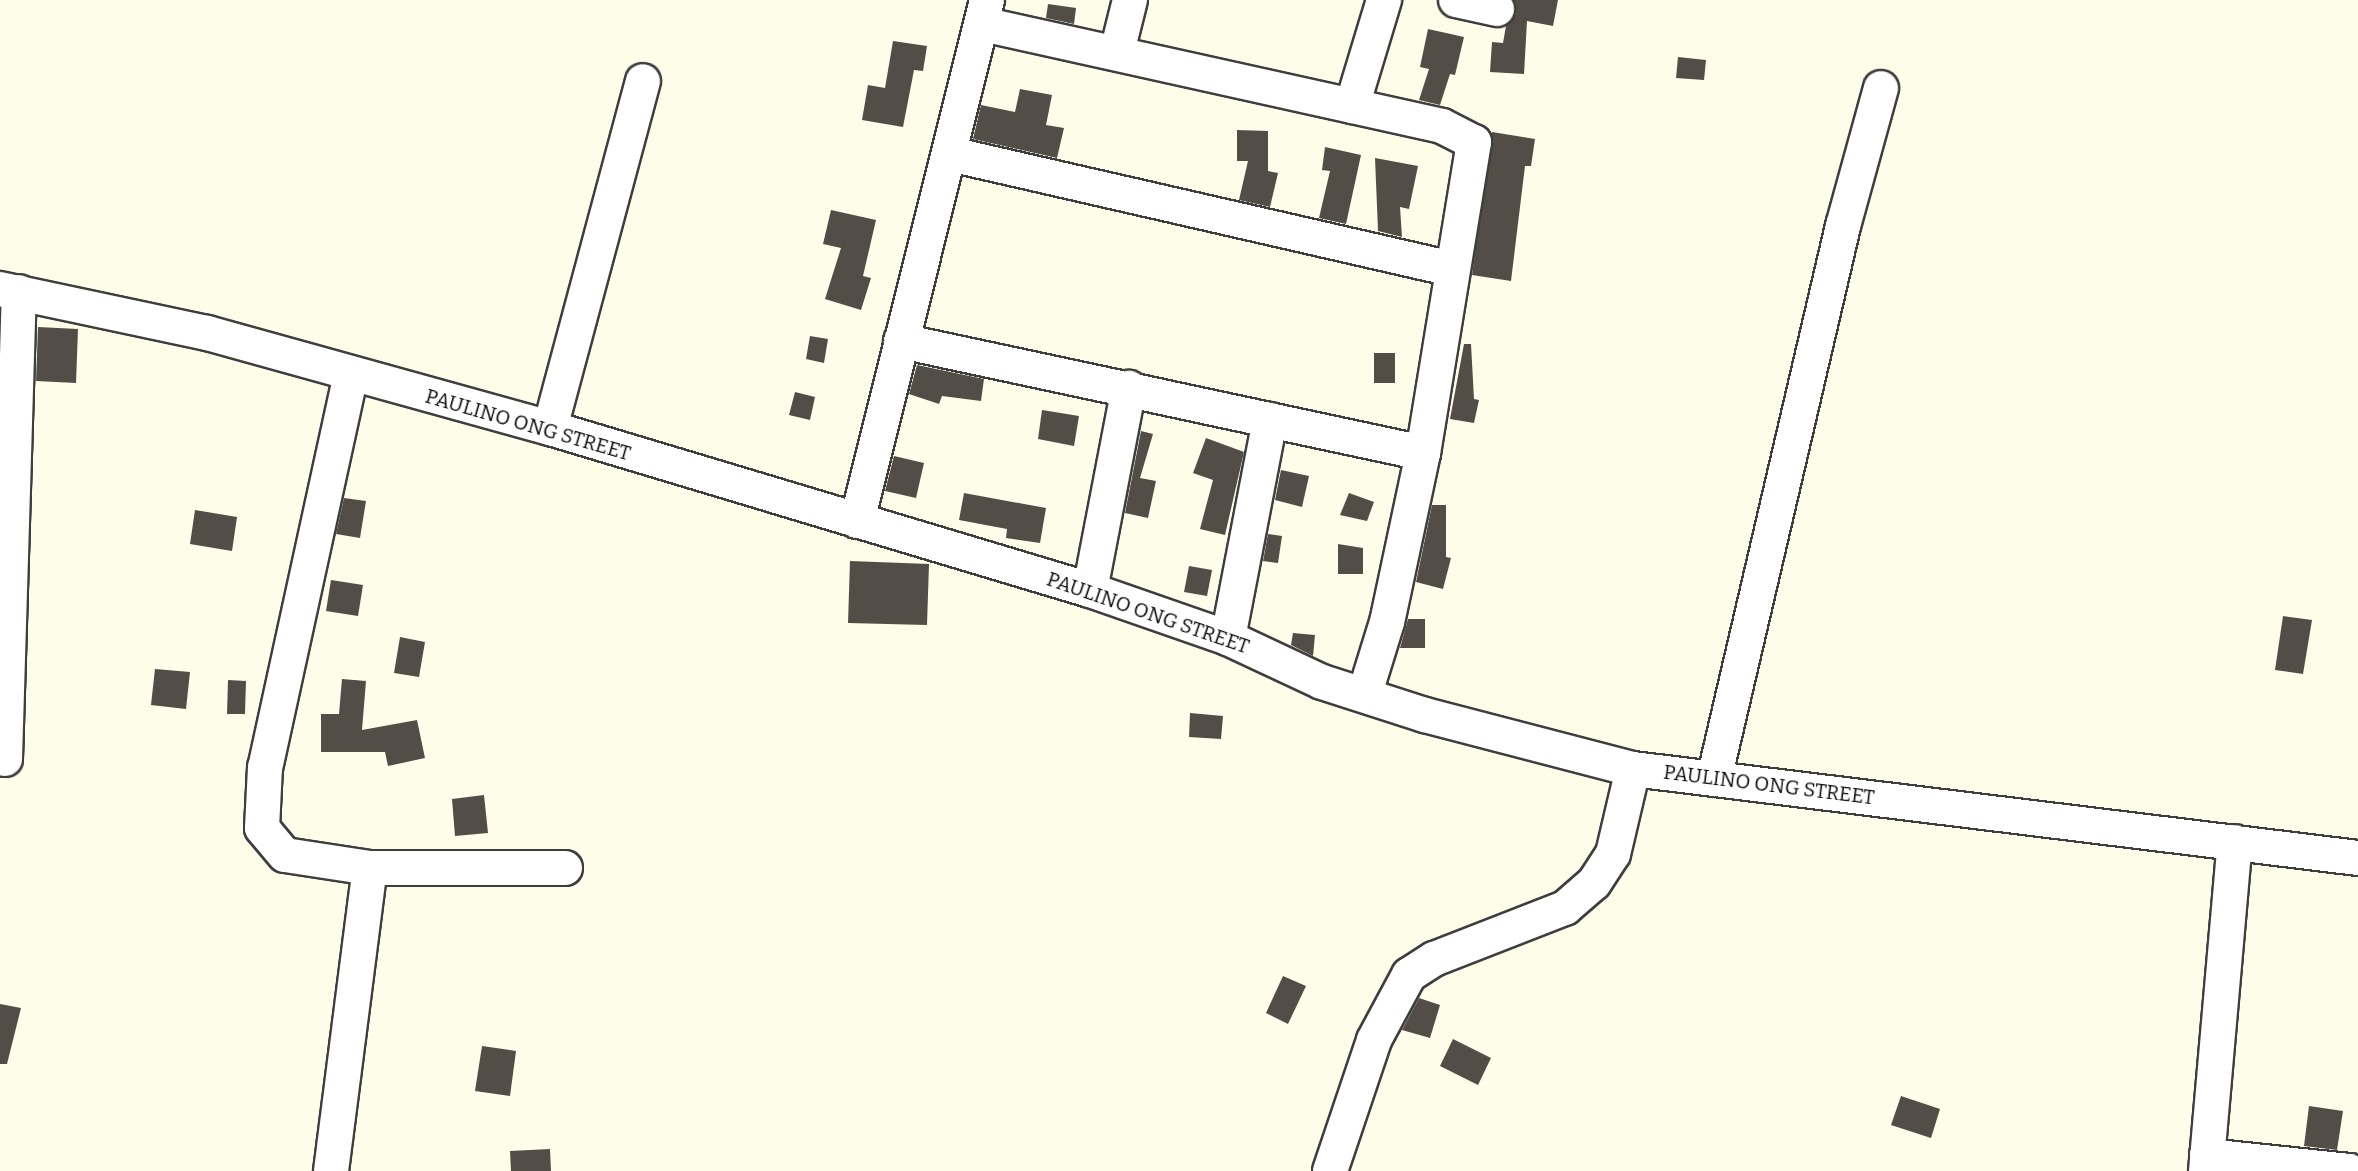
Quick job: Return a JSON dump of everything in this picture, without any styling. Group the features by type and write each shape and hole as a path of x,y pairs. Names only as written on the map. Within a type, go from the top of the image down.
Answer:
{"street":[{"path":"1117,52 1130,0"},
{"path":"1352,106 1384,0"},
{"path":"1456,0 1497,9"},
{"path":"857,521 984,12 1117,52 1442,126 1474,142 1423,453 1387,622 1365,693"},
{"path":"550,428 643,81"},
{"path":"1714,779 1843,226 1881,88"},
{"path":"950,154 1452,269"},
{"path":"5,759 10,290"},
{"name":"PAULINO ONG STREET","path":"10,290 207,333 550,428 1090,590 1228,638 1322,682 1493,735 1633,769 2358,858"},
{"path":"901,341 1423,453"},
{"path":"351,374 324,481 261,810 262,828 285,855 370,868 565,868"},
{"path":"1090,590 1129,388"},
{"path":"1228,638 1270,420"},
{"path":"1330,1171 1374,1040 1409,975 1434,959 1565,908 1594,883 1613,854 1633,769"},
{"path":"2235,842 2207,1164 2349,1171"},
{"path":"331,1171 370,868"}],"building":[{"path":"1514,0 1558,0 1553,26 1527,21 1524,74 1490,72 1492,42 1503,43 1506,26 1516,14"},
{"path":"1048,4 1076,8 1074,24 1046,18"},
{"path":"1428,29 1464,37 1455,75 1450,74 1440,105 1419,100 1429,69 1420,67"},
{"path":"893,41 927,46 923,71 914,70 903,127 862,120 868,85 885,88"},
{"path":"1678,57 1706,60 1704,80 1676,78"},
{"path":"1020,89 1052,95 1046,125 1064,128 1057,158 973,139 981,105 1015,112"},
{"path":"1237,130 1268,131 1268,171 1278,173 1270,207 1239,200 1248,161 1237,161"},
{"path":"1492,132 1535,139 1531,166 1525,166 1511,281 1472,275"},
{"path":"1325,147 1361,155 1346,224 1319,218 1330,171 1322,170"},
{"path":"1375,158 1418,166 1409,209 1400,207 1402,237 1378,231"},
{"path":"831,210 876,220 863,276 871,278 861,310 825,299 841,248 823,244"},
{"path":"38,327 78,329 76,383 36,381"},
{"path":"810,336 828,339 824,363 806,359"},
{"path":"1464,344 1471,344 1474,399 1479,400 1474,423 1450,419"},
{"path":"1374,353 1395,353 1395,383 1374,383"},
{"path":"917,365 984,379 981,401 942,396 939,404 909,394"},
{"path":"795,392 815,397 810,420 789,415"},
{"path":"1042,410 1079,416 1074,446 1038,439"},
{"path":"1141,431 1153,434 1140,478 1156,481 1148,518 1125,513"},
{"path":"1206,438 1244,452 1225,535 1200,529 1213,480 1193,473"},
{"path":"894,456 924,463 916,498 885,491"},
{"path":"1281,470 1309,476 1302,507 1275,500"},
{"path":"964,493 1046,508 1040,543 1006,538 1007,529 959,520"},
{"path":"1349,493 1374,502 1367,521 1340,515"},
{"path":"344,498 366,501 360,538 336,534"},
{"path":"1432,505 1446,505 1446,557 1451,558 1443,589 1416,582"},
{"path":"195,510 237,517 232,551 190,544"},
{"path":"1268,534 1282,536 1278,563 1263,561"},
{"path":"1338,544 1363,548 1363,574 1338,574"},
{"path":"850,561 929,564 927,625 848,623"},
{"path":"1189,566 1212,570 1207,596 1184,592"},
{"path":"331,580 363,585 358,616 326,611"},
{"path":"2283,616 2312,620 2303,674 2275,670"},
{"path":"1408,619 1425,619 1425,648 1400,648"},
{"path":"1293,633 1315,635 1313,656 1291,645"},
{"path":"400,637 425,642 419,677 394,673"},
{"path":"155,669 190,672 186,709 151,705"},
{"path":"342,679 366,681 362,730 417,720 425,758 388,766 385,752 321,752 321,714 339,714"},
{"path":"228,680 246,681 245,714 227,714"},
{"path":"1190,713 1223,716 1221,739 1189,737"},
{"path":"484,795 488,833 455,836 452,799"},
{"path":"1283,976 1306,986 1288,1024 1266,1013"},
{"path":"1419,998 1440,1005 1430,1038 1402,1030"},
{"path":"0,1004 21,1008 7,1064 0,1064"},
{"path":"1453,1039 1491,1058 1478,1085 1440,1066"},
{"path":"482,1046 516,1051 510,1096 475,1091"},
{"path":"1901,1096 1940,1109 1931,1138 1891,1125"},
{"path":"2309,1106 2343,1111 2337,1150 2304,1146"},
{"path":"550,1149 551,1171 511,1171 510,1151"}]}
